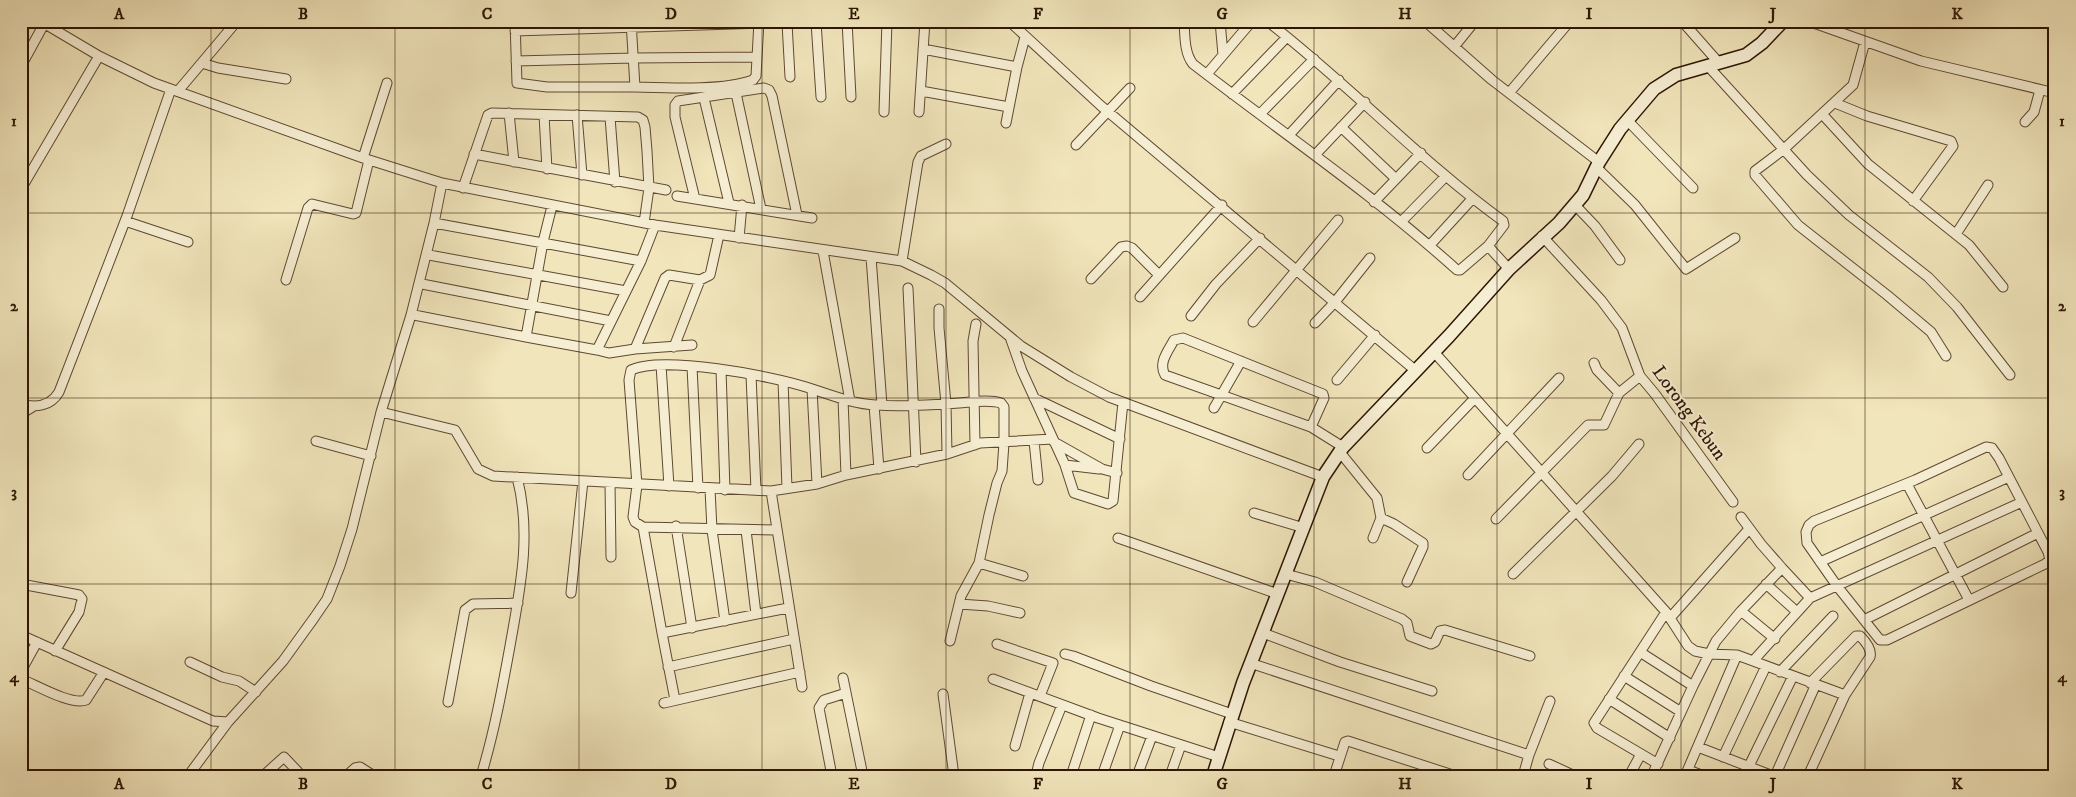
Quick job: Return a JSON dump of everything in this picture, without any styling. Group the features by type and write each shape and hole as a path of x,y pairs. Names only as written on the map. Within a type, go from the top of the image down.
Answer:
{"main road":[{"path":"1213,776 1230,718 1250,663 1323,477 1341,449 1434,352 1509,269 1542,236 1559,223 1583,195 1598,165 1627,120 1654,89 1676,75 1746,55 1762,43 1783,21"}],"street":[{"path":"21,404 40,406 49,402 59,392 174,90 202,63 237,21"},
{"path":"515,21 517,83 547,87 711,86 748,82 756,76 758,23"},
{"path":"515,31 631,25 830,21"},
{"path":"847,21 851,97"},
{"path":"884,112 887,21"},
{"path":"919,112 925,21"},
{"path":"1009,21 1104,108 1222,205 1416,371"},
{"path":"1184,21 1189,59 1232,94 1315,155 1459,270 1488,246 1504,223 1472,199 1365,102 1267,21"},
{"path":"1220,21 1223,56"},
{"path":"1207,74 1252,21"},
{"path":"1425,21 1509,94 1598,165 1634,205 1686,269 1735,238"},
{"path":"1454,47 1475,21"},
{"path":"1509,94 1570,21"},
{"path":"1682,21 1713,64 1784,149 1849,215 1928,277 1957,307 2010,375"},
{"path":"1808,21 1921,61 2055,93"},
{"path":"21,66 42,22 99,56 154,83 366,159 442,183 655,225 902,261 945,283 1021,346 1071,377 1123,402 1323,477"},
{"path":"816,22 821,97"},
{"path":"787,23 790,77"},
{"path":"631,25 635,87"},
{"path":"1232,94 1286,36"},
{"path":"1006,123 1025,37"},
{"path":"1865,42 1853,85 1823,115 1755,171 1755,175 1803,229 1887,295 1930,332 1946,356"},
{"path":"923,49 1017,67"},
{"path":"21,189 99,56"},
{"path":"516,61 757,57"},
{"path":"1260,114 1314,59"},
{"path":"202,63 218,68 286,79"},
{"path":"1289,135 1339,80"},
{"path":"286,280 308,208 312,204 353,214 356,213 366,159 387,83"},
{"path":"695,199 674,109 675,105 678,101 764,88 769,90 797,215"},
{"path":"1076,145 1104,108 1130,88"},
{"path":"2026,122 2034,112 2040,90"},
{"path":"921,91 1009,107"},
{"path":"736,92 761,209"},
{"path":"704,98 729,204"},
{"path":"1315,155 1365,102"},
{"path":"1835,103 1867,116 1951,141 1953,146 1913,201"},
{"path":"463,188 488,115 492,113 638,117 646,127 649,188 644,223"},
{"path":"509,114 514,162"},
{"path":"544,115 547,170"},
{"path":"577,115 582,175"},
{"path":"1823,115 1868,164 1969,245 2004,287"},
{"path":"610,117 615,182"},
{"path":"1627,120 1693,188"},
{"path":"1341,127 1396,179"},
{"path":"902,261 918,162 921,156 946,144"},
{"path":"474,154 547,170 666,190"},
{"path":"1374,202 1421,154"},
{"path":"2055,164 2055,178"},
{"path":"1400,222 1446,176"},
{"path":"188,776 228,722 283,661 327,599 340,566 371,456 381,412 411,315 442,183"},
{"path":"1956,234 1988,185"},
{"path":"677,196 742,205 812,218"},
{"path":"1430,246 1472,199"},
{"path":"739,238 742,205"},
{"path":"1140,298 1158,274 1222,205"},
{"path":"1574,205 1595,226 1620,260"},
{"path":"526,337 542,242 552,206"},
{"path":"1253,322 1338,220"},
{"path":"124,222 188,242"},
{"path":"434,223 641,261"},
{"path":"597,350 641,261 655,225"},
{"path":"635,349 665,278 669,276 700,280 710,276 719,235"},
{"name":"Lorong Kebun","path":"1542,236 1601,300 1622,328 1640,376 1733,502"},
{"path":"1191,316 1216,284 1260,238"},
{"path":"1091,279 1121,247 1127,246 1132,248 1158,274"},
{"path":"1488,246 1509,269"},
{"path":"823,251 846,400 846,475"},
{"path":"429,255 626,291"},
{"path":"872,257 878,405 878,469"},
{"path":"1315,324 1370,258"},
{"path":"674,347 700,280"},
{"path":"422,284 611,321"},
{"path":"908,288 916,462"},
{"path":"939,308 946,404 947,454"},
{"path":"414,315 609,353 692,345"},
{"path":"976,324 973,341 976,445"},
{"path":"1337,380 1375,336"},
{"path":"1010,337 1022,371 1065,465 1074,493 1108,504 1113,499 1123,402"},
{"path":"1311,427 1324,394 1183,338 1174,340 1162,364 1164,373 1220,396 1311,427 1341,449 1377,498 1381,518 1373,538"},
{"path":"1434,352 1668,615 1688,646 1695,651 1709,654 1737,655 1845,695"},
{"path":"1214,408 1241,361"},
{"path":"1594,363 1597,370 1619,393"},
{"path":"661,365 669,486"},
{"path":"776,530 712,530 676,526 643,527 636,522 633,517 637,485 629,373 636,367 661,365 721,370 783,381 846,400 878,405 913,406 997,402 1004,407 1003,466 989,515 979,563 961,596 950,641"},
{"path":"692,367 698,488"},
{"path":"721,370 726,490"},
{"path":"750,375 756,490"},
{"path":"1496,519 1588,425 1604,425 1619,393 1640,376"},
{"path":"1468,475 1559,378"},
{"path":"783,381 787,488"},
{"path":"812,389 816,484"},
{"path":"1034,398 1120,439"},
{"path":"1426,448 1475,398"},
{"path":"21,414 34,406"},
{"path":"381,412 455,430 478,469 494,476 771,491 816,484 846,475 916,462 976,445 1034,440 1053,441 1102,470"},
{"path":"1034,440 1038,480"},
{"path":"316,441 371,456"},
{"path":"1514,574 1612,476 1639,444"},
{"path":"1986,446 1992,448 2009,476 2048,552 2050,560 1884,641 1880,640 1837,586 1807,543 1806,532 1808,525 1814,521 1907,484 1986,446"},
{"path":"1065,465 1117,473"},
{"path":"1820,562 2009,476"},
{"path":"481,776 496,721 518,602 524,558 524,502 517,477"},
{"path":"571,593 583,481"},
{"path":"610,483 611,557"},
{"path":"1907,484 1969,600"},
{"path":"710,489 712,530 725,621"},
{"path":"771,491 802,687"},
{"path":"1753,661 1810,598 2022,502"},
{"path":"1254,512 1304,528"},
{"path":"1741,517 1782,568 1810,598"},
{"path":"1381,518 1423,543 1424,547 1407,582"},
{"path":"676,526 692,628"},
{"path":"643,527 675,700"},
{"path":"1750,529 1668,615 1624,676 1595,721 1595,726 1641,754 1656,768 1693,686 1716,641 1741,611 1782,568"},
{"path":"746,530 756,614"},
{"path":"1864,620 2038,533"},
{"path":"1118,538 1278,594"},
{"path":"979,563 1023,576"},
{"path":"1286,574 1315,582 1402,619 1407,623 1410,636 1430,644 1434,643 1440,631 1445,630 1530,656"},
{"path":"21,584 79,595 82,599 79,612 55,651"},
{"path":"1766,584 1797,612"},
{"path":"448,702 465,610 473,604 518,602"},
{"path":"959,604 975,604 1020,613"},
{"path":"662,633 788,608"},
{"path":"1741,611 1775,638"},
{"path":"1780,672 1833,616"},
{"path":"1263,633 1340,662 1432,691"},
{"path":"21,635 213,721 228,722"},
{"path":"1698,747 1774,776 1813,683 1856,636 1860,636 1871,654 1845,695 1808,776"},
{"path":"668,667 794,639"},
{"path":"21,671 37,642"},
{"path":"997,644 1053,663 1040,696"},
{"path":"1640,652 1693,686"},
{"path":"1065,654 1230,718 1339,756"},
{"path":"1704,776 1687,773 1737,655"},
{"path":"190,662 222,677 239,681 256,692"},
{"path":"1250,663 1529,756"},
{"path":"1723,757 1766,666"},
{"path":"21,679 81,703 86,700 104,672"},
{"path":"664,703 800,672"},
{"path":"1624,676 1681,712"},
{"path":"1749,766 1793,676"},
{"path":"843,678 863,776"},
{"path":"992,679 1152,736 1219,757"},
{"path":"832,776 819,708 824,700 846,693"},
{"path":"1015,746 1030,693"},
{"path":"943,694 954,776"},
{"path":"1609,699 1670,738"},
{"path":"1523,776 1550,701"},
{"path":"1039,776 1037,771 1039,763 1062,705"},
{"path":"1071,776 1091,715"},
{"path":"1102,776 1120,725"},
{"path":"1137,776 1152,736"},
{"path":"1334,776 1339,756 1345,742 1348,741 1456,776"},
{"path":"1170,776 1180,745"},
{"path":"1629,776 1641,754"},
{"path":"263,776 284,757 302,776"},
{"path":"1549,764 1575,776"},
{"path":"346,776 355,768 360,767 374,776"},
{"path":"1579,776 1595,776"}]}
